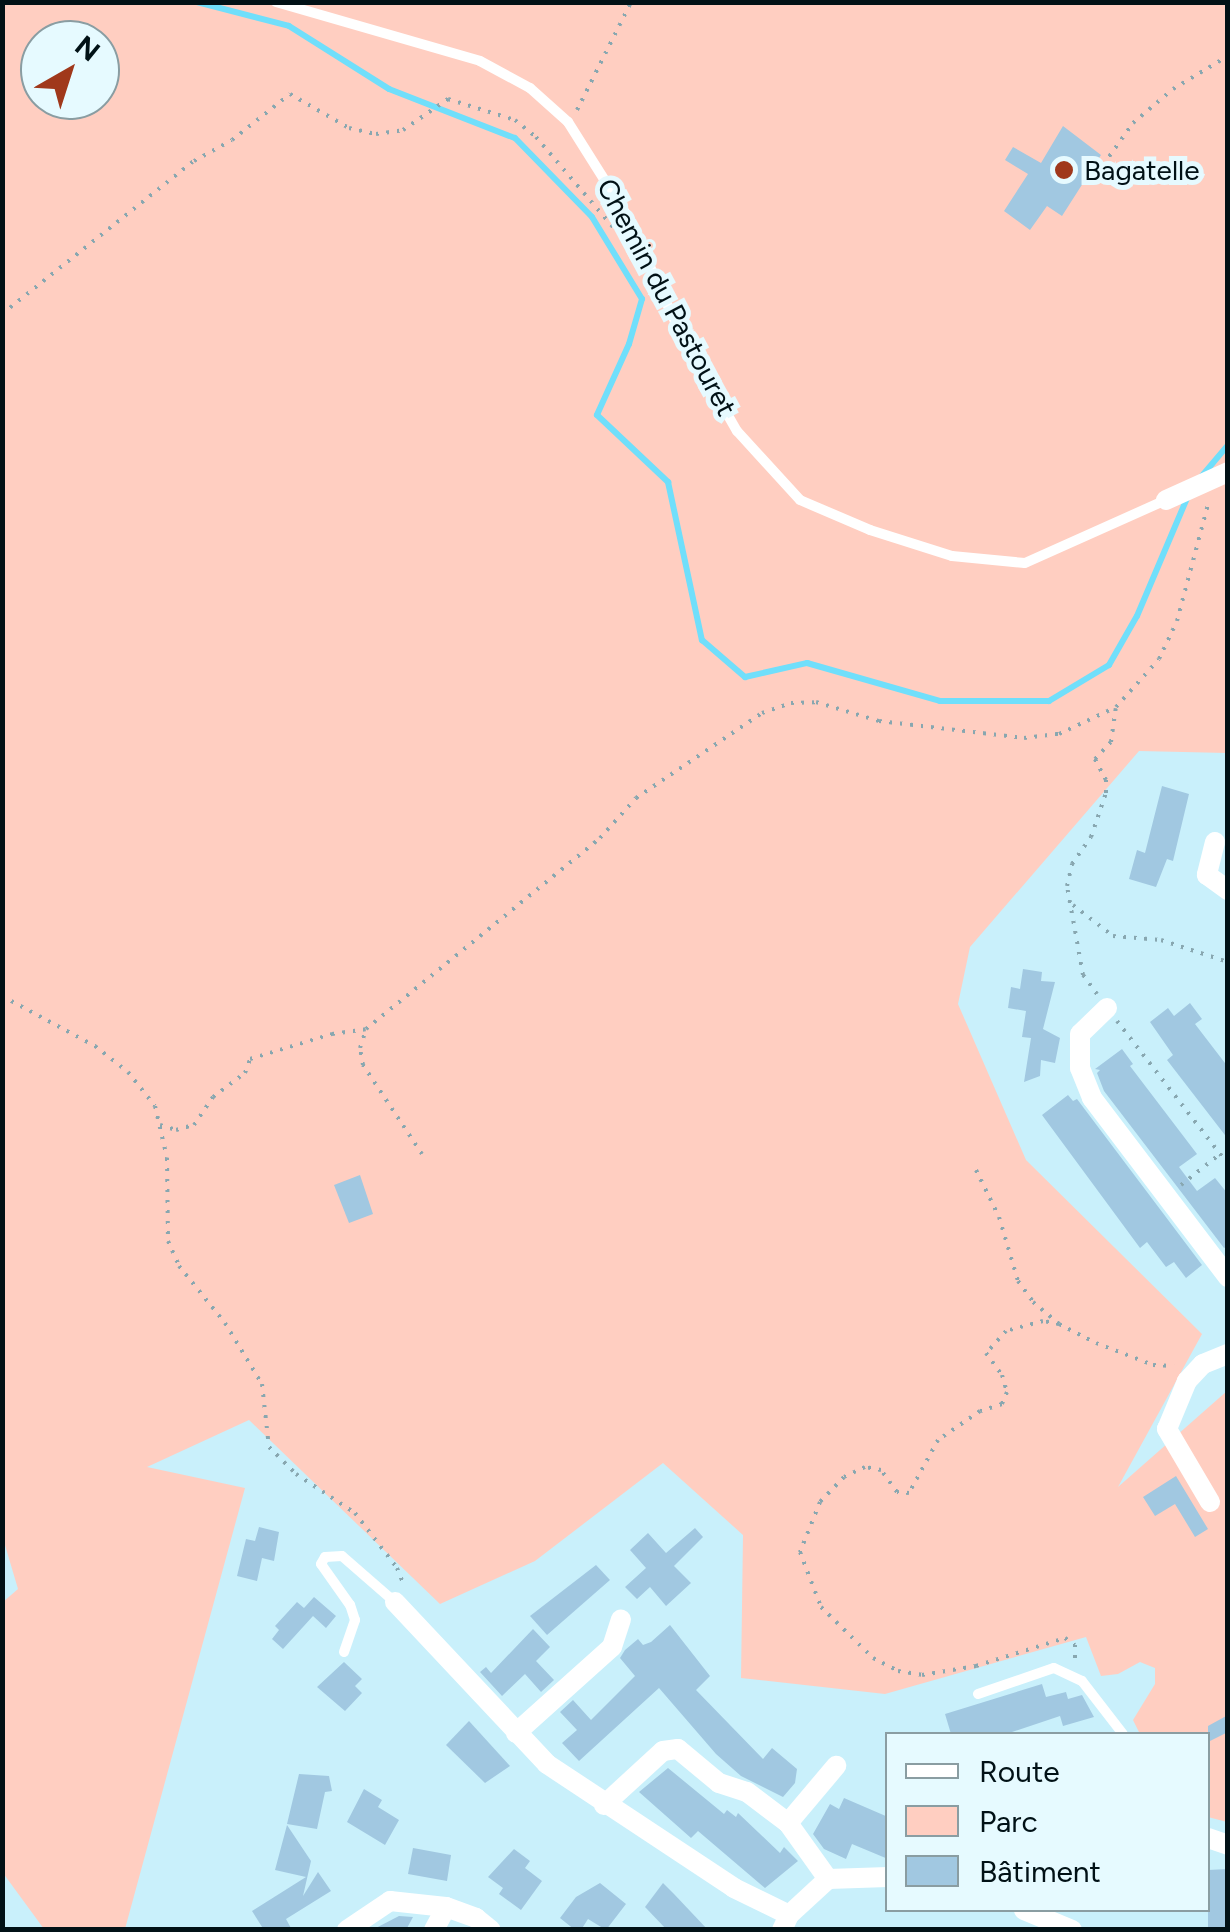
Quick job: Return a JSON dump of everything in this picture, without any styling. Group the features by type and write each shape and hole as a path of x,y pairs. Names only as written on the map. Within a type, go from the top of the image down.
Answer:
{"street":[{"name":"Chemin du Pastouret","path":"1166,500 1221,475"},
{"path":"1215,842 1207,875 1228,890"},
{"path":"1107,1008 1080,1034 1080,1068 1092,1098 1228,1277"},
{"path":"1210,1502 1167,1429 1187,1381 1204,1364 1228,1354"},
{"path":"403,1602 516,1734 547,1764 785,1922 828,1879 885,1877"},
{"path":"516,1734 612,1647 621,1619"},
{"path":"604,1805 663,1751 678,1749 719,1783 747,1792 788,1823 828,1879"},
{"path":"788,1823 836,1766"},
{"path":"348,1930 390,1902 446,1907 476,1918 491,1930"},
{"path":"434,1930 446,1907"},
{"path":"1029,1912 1072,1930"}],"lane":[{"name":"Chemin du Pastouret","path":"276,2 480,62 530,88 568,122 626,214 677,326 737,431 800,500 870,530 952,556 1026,564 1166,500"},
{"path":"344,1652 355,1620 350,1605 321,1564 325,1557 342,1556 403,1602"},
{"path":"978,1694 1054,1668 1076,1675 1121,1732"}],"path":[{"path":"568,122 631,2"},
{"path":"1091,182 1133,123 1173,89 1228,56"},
{"path":"2,314 194,161 232,140 290,94 349,128 376,134 403,130 448,99 515,120 647,260"},
{"path":"160,1125 176,1130 194,1125 213,1097 245,1073 250,1059 332,1034 366,1029 600,838 648,788 762,713 816,702 880,721 1024,738 1059,734 1116,707 1159,659 1177,621 1221,475"},
{"path":"1116,707 1111,742 1095,759 1106,780 1106,793 1091,837 1072,864 1068,886 1083,975 1228,1164"},
{"path":"1072,905 1113,936 1161,940 1228,962"},
{"path":"2,996 95,1046 128,1072 155,1106 170,1186 168,1242 179,1266 225,1322 262,1384 270,1447 296,1474 355,1513 397,1568 403,1602"},
{"path":"366,1029 360,1048 363,1066 422,1154"},
{"path":"1168,1196 1220,1154"},
{"path":"976,1170 999,1217 1018,1280 1033,1302 1059,1324 1153,1365 1204,1364"},
{"path":"1059,1324 1018,1325 1006,1331 986,1352 1002,1375 1007,1392 1002,1404 980,1411 938,1440 909,1493 897,1492 881,1470 865,1467 844,1477 820,1502 800,1552 821,1606 873,1658 898,1672 922,1675 976,1666 1065,1638 1075,1645 1076,1675"}],"green space":[{"path":"2,3 1227,3 1227,753 1139,751 970,947 958,1004 1026,1160 1202,1334 1118,1487 1227,1391 1227,1822 1210,1818 1210,1732 1139,1732 1133,1720 1155,1684 1155,1668 1140,1662 1118,1674 1101,1676 1086,1637 885,1694 741,1678 743,1535 663,1463 535,1561 440,1604 249,1420 147,1467 245,1488 125,1929 44,1929 3,1873 3,1602 18,1589 2,1535"}],"building":[{"path":"1063,126 1101,155 1062,216 1047,206 1030,230 1004,211 1028,174 1005,160 1013,147 1041,163"},
{"path":"1162,786 1189,794 1173,861 1167,859 1156,887 1129,879 1137,850 1145,853"},
{"path":"1023,969 1042,972 1041,981 1055,982 1043,1029 1060,1038 1055,1063 1041,1060 1040,1076 1024,1082 1031,1038 1022,1037 1026,1011 1008,1008 1011,987 1020,989"},
{"path":"1190,1003 1202,1019 1195,1024 1228,1067 1228,1139 1167,1060 1173,1055 1150,1022 1168,1008 1174,1016"},
{"path":"1122,1049 1133,1064 1130,1066 1197,1154 1179,1167 1197,1191 1215,1178 1228,1194 1228,1246 1224,1248 1104,1091 1097,1073 1100,1070 1095,1069"},
{"path":"1068,1095 1073,1101 1077,1099 1202,1265 1186,1278 1174,1262 1166,1267 1147,1242 1140,1248 1042,1115"},
{"path":"360,1175 373,1214 349,1223 334,1185"},
{"path":"1176,1476 1208,1529 1195,1537 1175,1504 1155,1516 1143,1497"},
{"path":"259,1527 279,1532 274,1561 262,1558 257,1581 237,1576 246,1539 255,1541"},
{"path":"695,1528 703,1537 674,1566 691,1583 666,1606 650,1587 637,1599 625,1587 646,1568 630,1550 648,1533 666,1553"},
{"path":"596,1565 610,1580 547,1635 530,1616"},
{"path":"314,1597 336,1616 326,1628 313,1616 283,1649 272,1639 279,1630 275,1626 297,1602 304,1608"},
{"path":"670,1625 710,1676 696,1690 763,1759 772,1748 797,1769 795,1783 783,1797 741,1776 716,1754 659,1688 579,1761 562,1743 577,1730 560,1712 573,1700 591,1720 635,1676 620,1658 625,1650 638,1639 643,1645 651,1642"},
{"path":"533,1629 550,1647 536,1661 554,1680 541,1692 525,1674 502,1696 480,1672 486,1667 491,1673"},
{"path":"344,1662 362,1679 355,1686 362,1693 345,1711 317,1687"},
{"path":"1042,1684 1046,1697 1066,1692 1068,1699 1082,1695 1094,1717 1063,1726 1060,1716 1012,1732 950,1732 945,1714"},
{"path":"1228,1715 1228,1732 1210,1741 1208,1726"},
{"path":"469,1721 510,1766 485,1783 446,1745"},
{"path":"668,1768 724,1814 727,1810 736,1817 738,1813 780,1853 784,1847 798,1861 765,1888 698,1831 691,1838 639,1792"},
{"path":"299,1774 329,1776 332,1791 325,1792 317,1829 287,1824"},
{"path":"364,1789 382,1800 378,1807 399,1820 385,1845 347,1822"},
{"path":"844,1798 885,1816 885,1858 852,1844 846,1859 824,1849 813,1834 830,1804 839,1809"},
{"path":"287,1825 311,1861 303,1896 318,1872 331,1891 286,1919 292,1930 264,1930 252,1911 306,1877 275,1870"},
{"path":"413,1848 451,1855 447,1881 408,1874"},
{"path":"514,1849 530,1861 525,1868 542,1881 521,1910 499,1894 503,1888 488,1877"},
{"path":"1228,1869 1226,1930 1208,1930 1210,1870"},
{"path":"600,1883 626,1904 606,1930 588,1919 581,1930 575,1930 560,1918 576,1897"},
{"path":"663,1883 708,1930 667,1930 645,1907"},
{"path":"399,1916 413,1917 406,1930 372,1930"}],"waterway":[{"path":"197,2 289,26 389,89 515,138 592,217 642,299 629,344 597,415 668,482 702,640 745,677 807,663 940,701 1049,701 1109,665 1137,616 1188,496"},
{"path":"1201,477 1228,445"}],"place":[{"name":"Bagatelle","path":"1064,170"}]}
